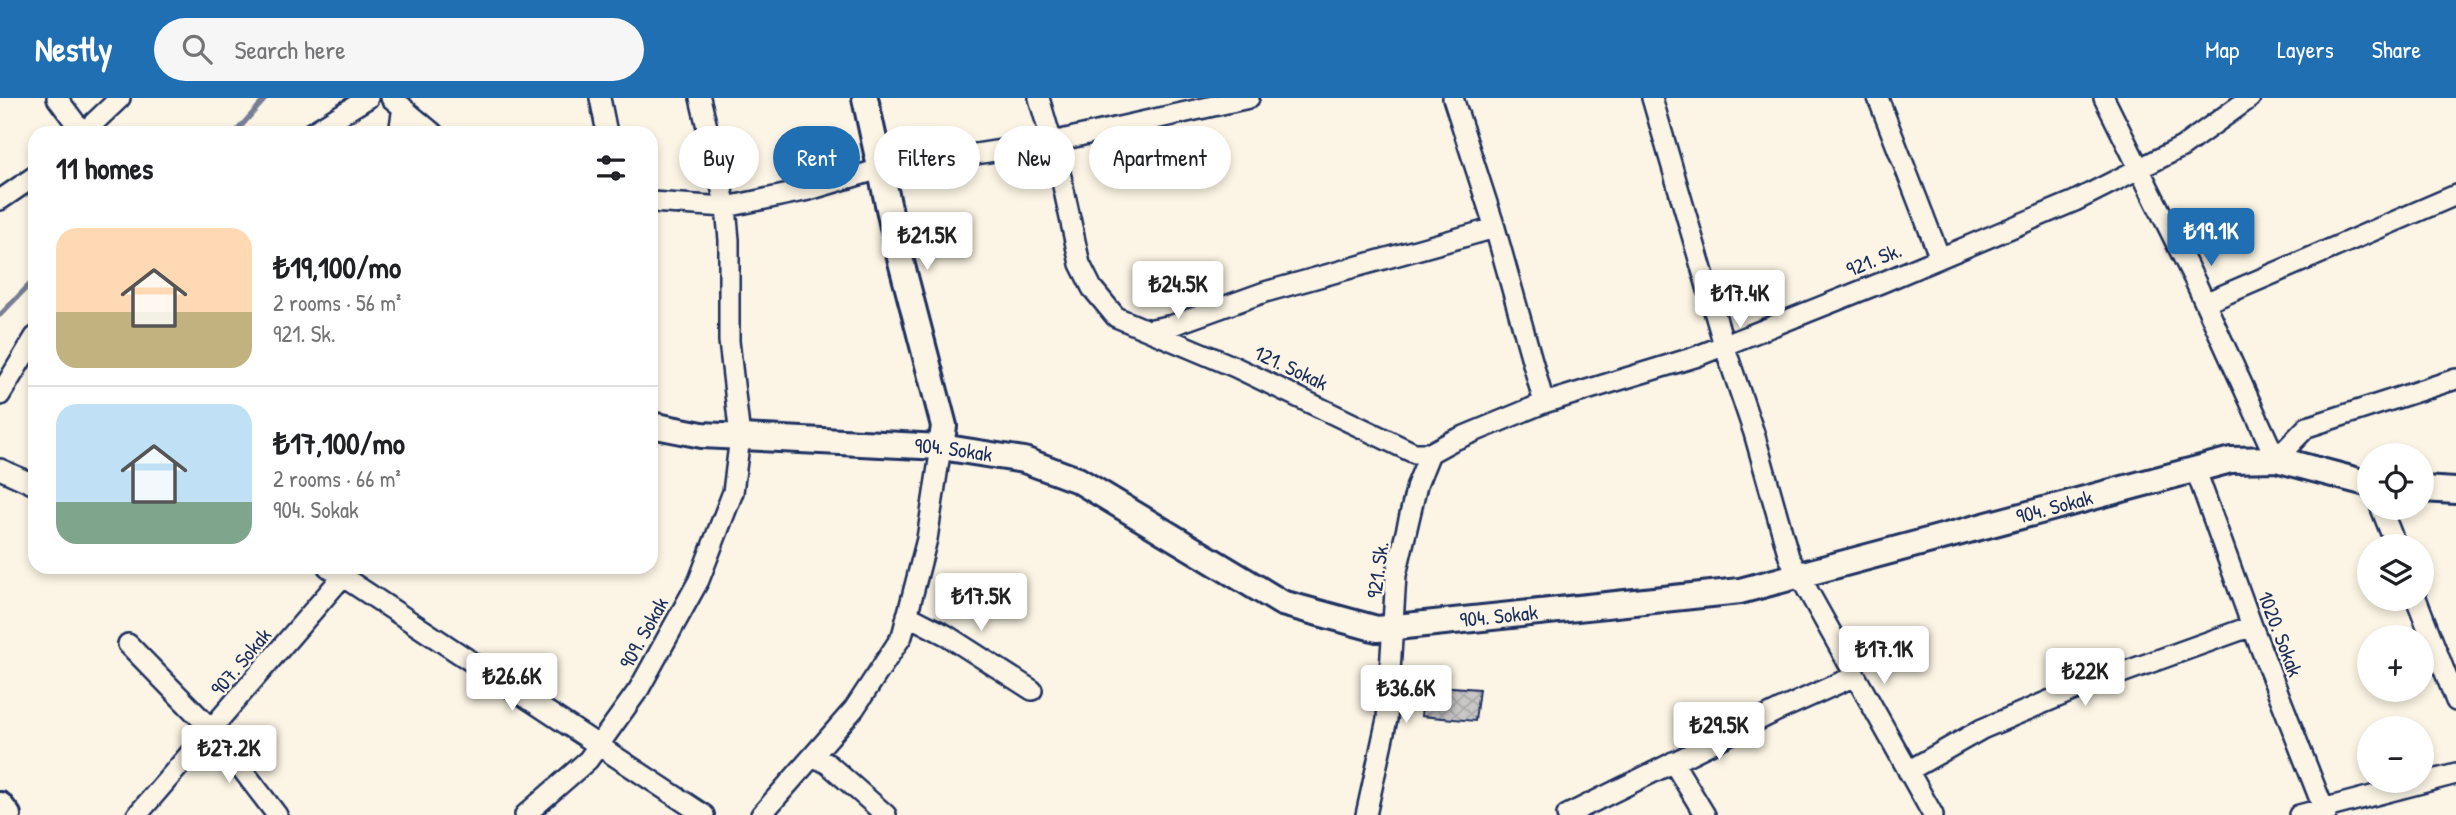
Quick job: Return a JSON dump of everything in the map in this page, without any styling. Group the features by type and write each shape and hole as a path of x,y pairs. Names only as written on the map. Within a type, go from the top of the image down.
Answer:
{"street":[{"path":"57,98 78,126"},
{"path":"90,126 120,98"},
{"path":"323,126 369,98"},
{"path":"600,98 606,126"},
{"name":"909. Sokak","path":"524,815 589,760 639,689 699,580 733,492 740,437 729,341 729,240 726,207 700,98"},
{"path":"865,98 874,141"},
{"name":"121. Sokak","path":"1039,98 1047,126"},
{"path":"1075,137 1249,98"},
{"path":"1453,98 1495,228 1544,403"},
{"path":"1652,98 1724,345 1754,433 1788,557 1933,815"},
{"path":"1878,98 1940,258"},
{"path":"2104,98 2205,303 2276,459 2307,427 2456,379"},
{"name":"921. Sk.","path":"1366,815 1387,719 1396,575 1416,485 1430,453 1452,441 1544,403 1724,345 2075,201 2182,147 2250,98"},
{"path":"397,102 399,126"},
{"path":"397,102 425,126"},
{"path":"658,202 726,207 809,190 874,171"},
{"path":"0,200 28,181"},
{"path":"761,815 854,709 902,636 927,539 944,426 884,189"},
{"name":"121. Sokak","path":"1063,189 1080,264 1092,288 1116,317 1235,367 1414,453 1430,453"},
{"path":"2205,303 2456,195"},
{"path":"1147,330 1172,325 1265,292 1495,228"},
{"path":"0,395 28,349"},
{"name":"904. Sokak","path":"658,426 702,435 941,447 1024,460 1079,480 1282,603 1377,629 1740,590 2231,460 2276,459 2357,481"},
{"name":"1020. Sokak","path":"2195,468 2252,626 2324,811"},
{"path":"0,469 28,482"},
{"path":"2434,490 2456,491"},
{"name":"907. Sokak","path":"137,815 212,730 337,574"},
{"path":"346,574 704,815"},
{"path":"2421,611 2456,701"},
{"path":"907,615 946,635 1032,690"},
{"path":"1908,771 1994,724 2077,689 2252,626"},
{"path":"128,644 212,730 277,815"},
{"path":"1567,815 1855,676"},
{"path":"813,756 828,764 886,815"},
{"path":"1673,762 1705,815"},
{"path":"2299,815 2324,811 2456,774"},
{"path":"0,805 8,815"}],"building":[{"path":"1424,685 1479,689 1475,721 1421,716"}],"waterway":[{"path":"241,126 266,98"},
{"path":"0,315 28,286"}]}
